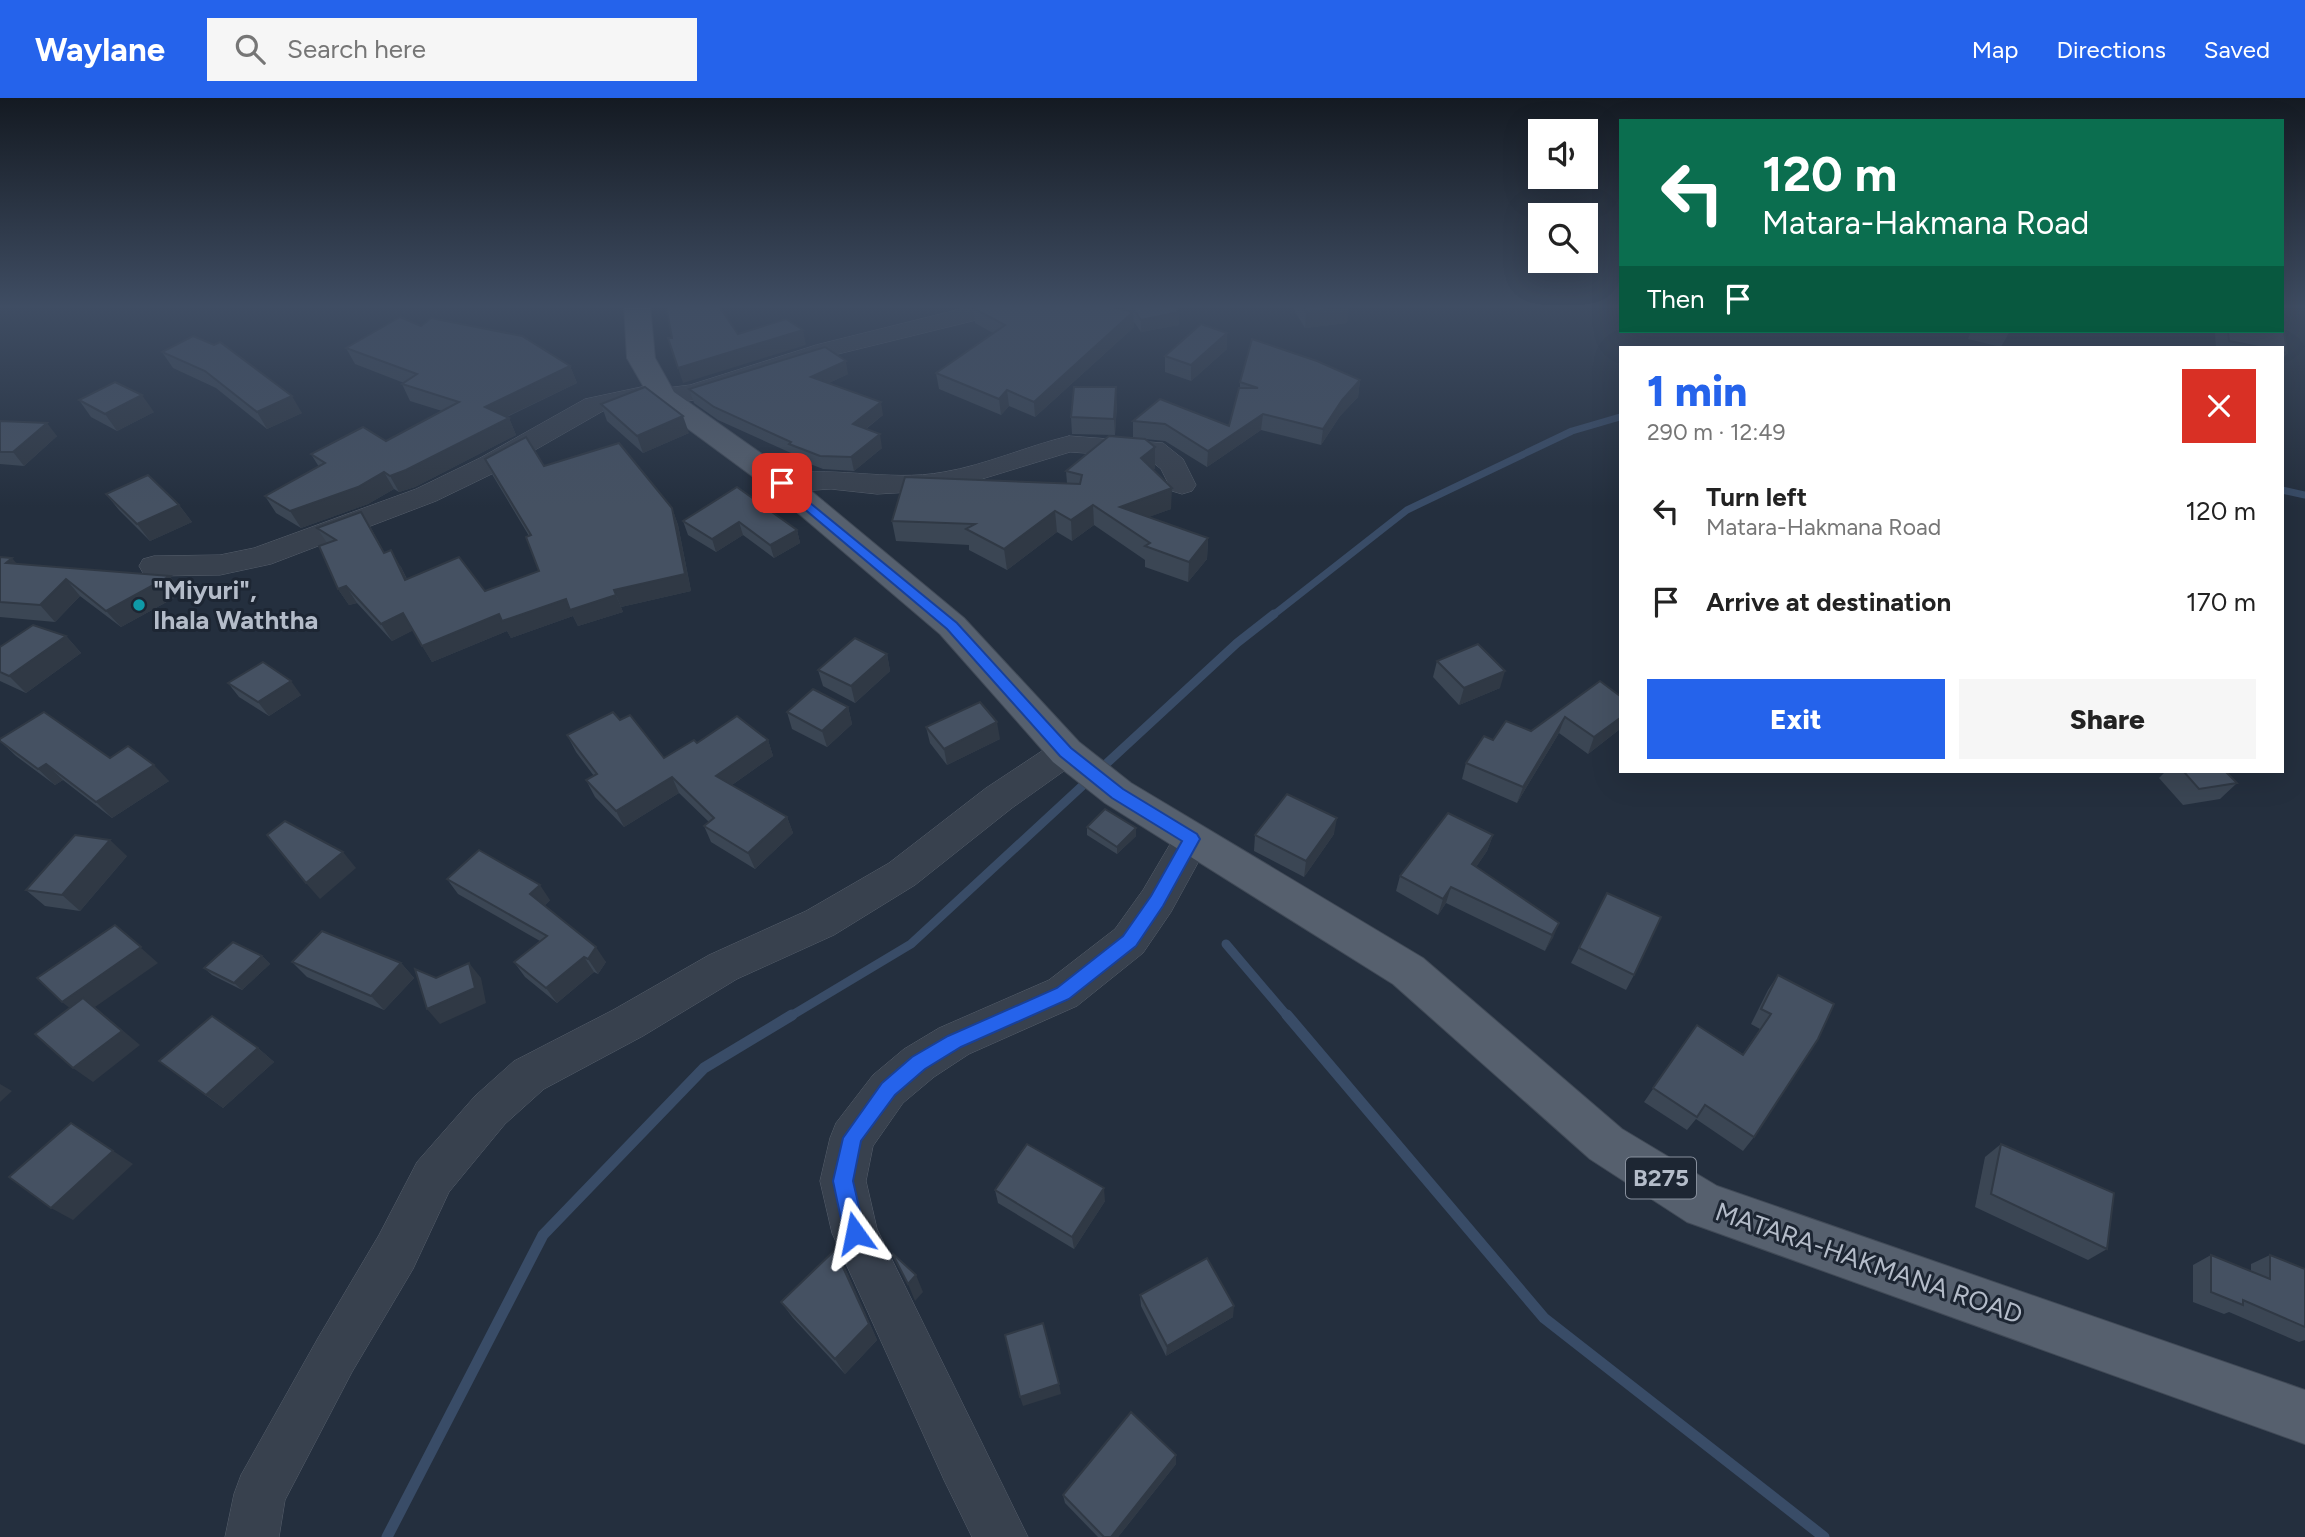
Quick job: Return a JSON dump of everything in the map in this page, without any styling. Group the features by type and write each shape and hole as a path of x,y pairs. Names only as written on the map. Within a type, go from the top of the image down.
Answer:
{"main road":[{"name":"MATARA-HAKMANA ROAD","path":"649,372 662,394 782,483 952,626 1066,752 1101,781 1408,971 1606,1144 1704,1205 2305,1416"}],"street":[{"path":"154,566 220,565 260,558 426,495 490,464 564,420 595,405 662,394 694,392 756,372"},
{"path":"782,483 831,480 877,485 946,481 1069,444 1153,449 1173,465 1182,485"},
{"path":"252,1537 260,1494 335,1355 396,1252 433,1177 490,1110 529,1075 628,1023 723,967 820,923 902,874 999,798 1066,752"},
{"path":"1001,1537 962,1462 855,1233 843,1181 852,1138 888,1089 919,1063 954,1041 1063,993 1129,941 1157,901 1192,839"}],"building":[{"path":"206,372 260,372 292,396 257,412"},
{"path":"412,372 557,372 485,407 509,418 406,470 390,476 384,472 358,487 290,511 265,496 325,463 311,454 363,427 386,441 459,402 402,384 417,374"},
{"path":"744,372 822,372 811,377 881,402 853,424 880,434 851,457 820,456 789,444 791,442 714,407 689,389"},
{"path":"1067,372 1034,402 1007,390 999,399 936,373"},
{"path":"1243,372 1342,372 1360,380 1342,400 1323,429 1263,414 1208,451 1165,424 1133,421 1160,399 1229,426 1239,388 1258,388 1240,382"},
{"path":"115,382 142,395 105,414 79,400"},
{"path":"645,387 683,416 637,436 601,404"},
{"path":"1074,387 1116,387 1114,419 1071,417"},
{"path":"0,421 47,423 13,452 0,452"},
{"path":"1109,436 1145,439 1155,447 1141,458 1172,488 1120,507 1208,538 1189,562 1145,546 1150,543 1093,505 1071,520 1055,511 1004,549 966,529 975,524 892,521 905,477 1080,484 1082,475 1066,471"},
{"path":"526,437 544,466 619,443 672,508 685,574 614,590 616,595 570,610 566,599 502,621 499,614 422,646 403,613 381,624 346,586 338,589 319,546 336,540 317,528 361,512 384,553 391,550 405,580 459,557 485,591 539,571 526,537 531,535 485,459"},
{"path":"148,475 179,505 137,524 106,494"},
{"path":"737,487 797,530 770,545 739,522 712,539 683,521"},
{"path":"0,557 12,558 6,563 170,576 106,611 66,579 40,605 0,602"},
{"path":"33,625 66,636 9,676 0,672 0,647"},
{"path":"855,638 887,654 851,686 818,670"},
{"path":"1478,644 1505,671 1464,688 1437,661"},
{"path":"263,662 291,681 258,702 228,683"},
{"path":"1600,681 1619,695 1619,719 1594,737 1565,717 1523,787 1466,763 1484,736 1493,740 1506,721 1531,731"},
{"path":"813,689 848,707 822,731 787,712"},
{"path":"980,702 997,722 944,749 926,727"},
{"path":"44,712 110,758 128,746 154,765 96,802 46,764 38,769 0,741"},
{"path":"613,712 620,720 630,715 664,758 694,740 697,743 737,716 768,740 716,776 787,817 748,853 704,826 714,818 672,777 616,811 586,780 597,774 567,735"},
{"path":"2185,773 2227,773 2237,783 2199,789"},
{"path":"1287,794 1337,818 1306,861 1255,835"},
{"path":"1105,809 1136,828 1117,847 1087,827"},
{"path":"1448,813 1493,835 1472,864 1559,923 1552,935 1451,887 1443,899 1400,876"},
{"path":"285,821 343,852 306,883 267,835"},
{"path":"75,835 110,840 62,895 26,890"},
{"path":"479,850 540,885 530,894 596,947 588,959 584,957 546,988 514,962 547,936 447,879"},
{"path":"1607,893 1661,917 1634,975 1579,948"},
{"path":"115,925 141,947 62,1002 37,978"},
{"path":"322,931 401,963 371,996 292,962"},
{"path":"233,942 262,956 234,983 204,968"},
{"path":"469,963 475,988 427,1009 415,969 436,978"},
{"path":"1778,975 1834,1004 1818,1039 1754,1137 1705,1105 1697,1117 1653,1088 1697,1025 1743,1055 1771,1014 1761,1009"},
{"path":"83,998 122,1031 73,1068 35,1034"},
{"path":"212,1016 258,1048 206,1095 159,1061"},
{"path":"71,1123 113,1151 51,1208 9,1177"},
{"path":"1027,1144 1104,1188 1072,1237 995,1190"},
{"path":"2001,1144 2114,1193 2107,1249 1991,1194"},
{"path":"835,1250 869,1324 835,1359 781,1302"},
{"path":"892,1253 916,1275 908,1284"},
{"path":"2211,1255 2270,1279 2270,1255 2305,1269 2305,1327 2243,1300 2243,1305 2211,1292"},
{"path":"1207,1258 1234,1306 1167,1346 1140,1295"},
{"path":"1043,1323 1059,1384 1020,1397 1005,1335"},
{"path":"1131,1412 1176,1455 1111,1537 1104,1537 1063,1495"}],"waterway":[{"path":"1272,616 1407,510 1572,431 1619,417"},
{"path":"2284,490 2305,495"},
{"path":"789,1017 911,944 1237,643 1274,614"},
{"path":"1226,944 1288,1017"},
{"path":"387,1537 543,1235 704,1068 792,1015"},
{"path":"1287,1015 1544,1318 1824,1537"}],"place":[{"name":"\"Miyuri\", Ihala Waththa","path":"139,605"}],"route":[{"path":"782,483 952,626 1066,752 1118,793 1192,839 1157,901 1129,941 1063,993 954,1041 919,1063 888,1089 852,1138 843,1181 855,1233"}]}
